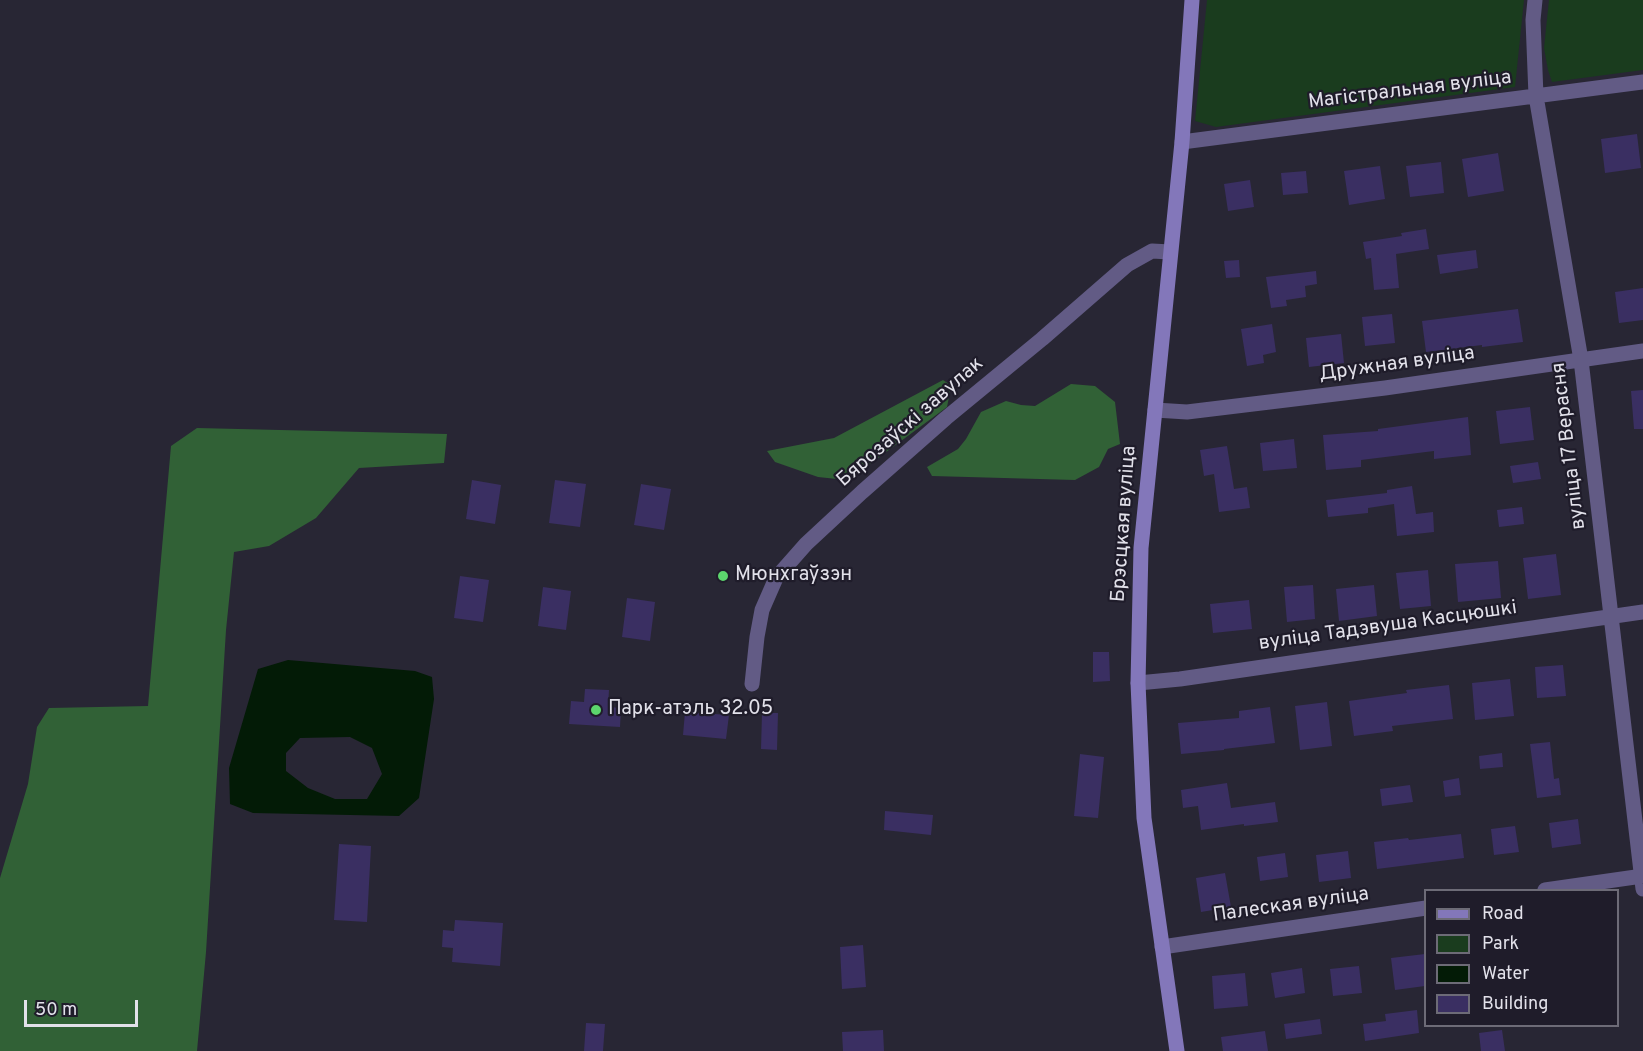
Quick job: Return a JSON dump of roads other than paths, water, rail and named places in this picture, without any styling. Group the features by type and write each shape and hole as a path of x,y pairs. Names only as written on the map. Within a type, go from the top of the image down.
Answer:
{"street":[{"name":"Брэсцкая вуліца","path":"1177,1051 1144,818 1138,683 1141,548 1182,142 1192,0"},
{"name":"вуліца 17 Верасня","path":"1535,0 1533,20 1536,96 1581,360 1642,881"},
{"name":"Магістральная вуліца","path":"1182,142 1643,82"},
{"name":"Бярозаўскі завулак","path":"752,684 762,610 776,578 806,544 898,460 1127,265 1152,251 1170,252"},
{"name":"Дружная вуліца","path":"1155,410 1186,412 1210,410 1386,388 1643,351"},
{"name":"вуліца Тадэвуша Касцюшкі","path":"1138,683 1643,612"},
{"path":"1564,889 1642,881"},
{"name":"Палеская вуліца","path":"1162,947 1424,908"}],"water":[{"path":"288,660 415,671 432,677 434,699 419,798 399,816 253,813 230,804 229,768 258,669","holes":["350,737 372,748 382,774 367,799 335,799 308,788 286,771 286,753 300,738"]}],"place":[{"name":"Мюнхгаўзэн","path":"723,576"},
{"name":"Парк-атэль 32.05","path":"596,710"}]}
